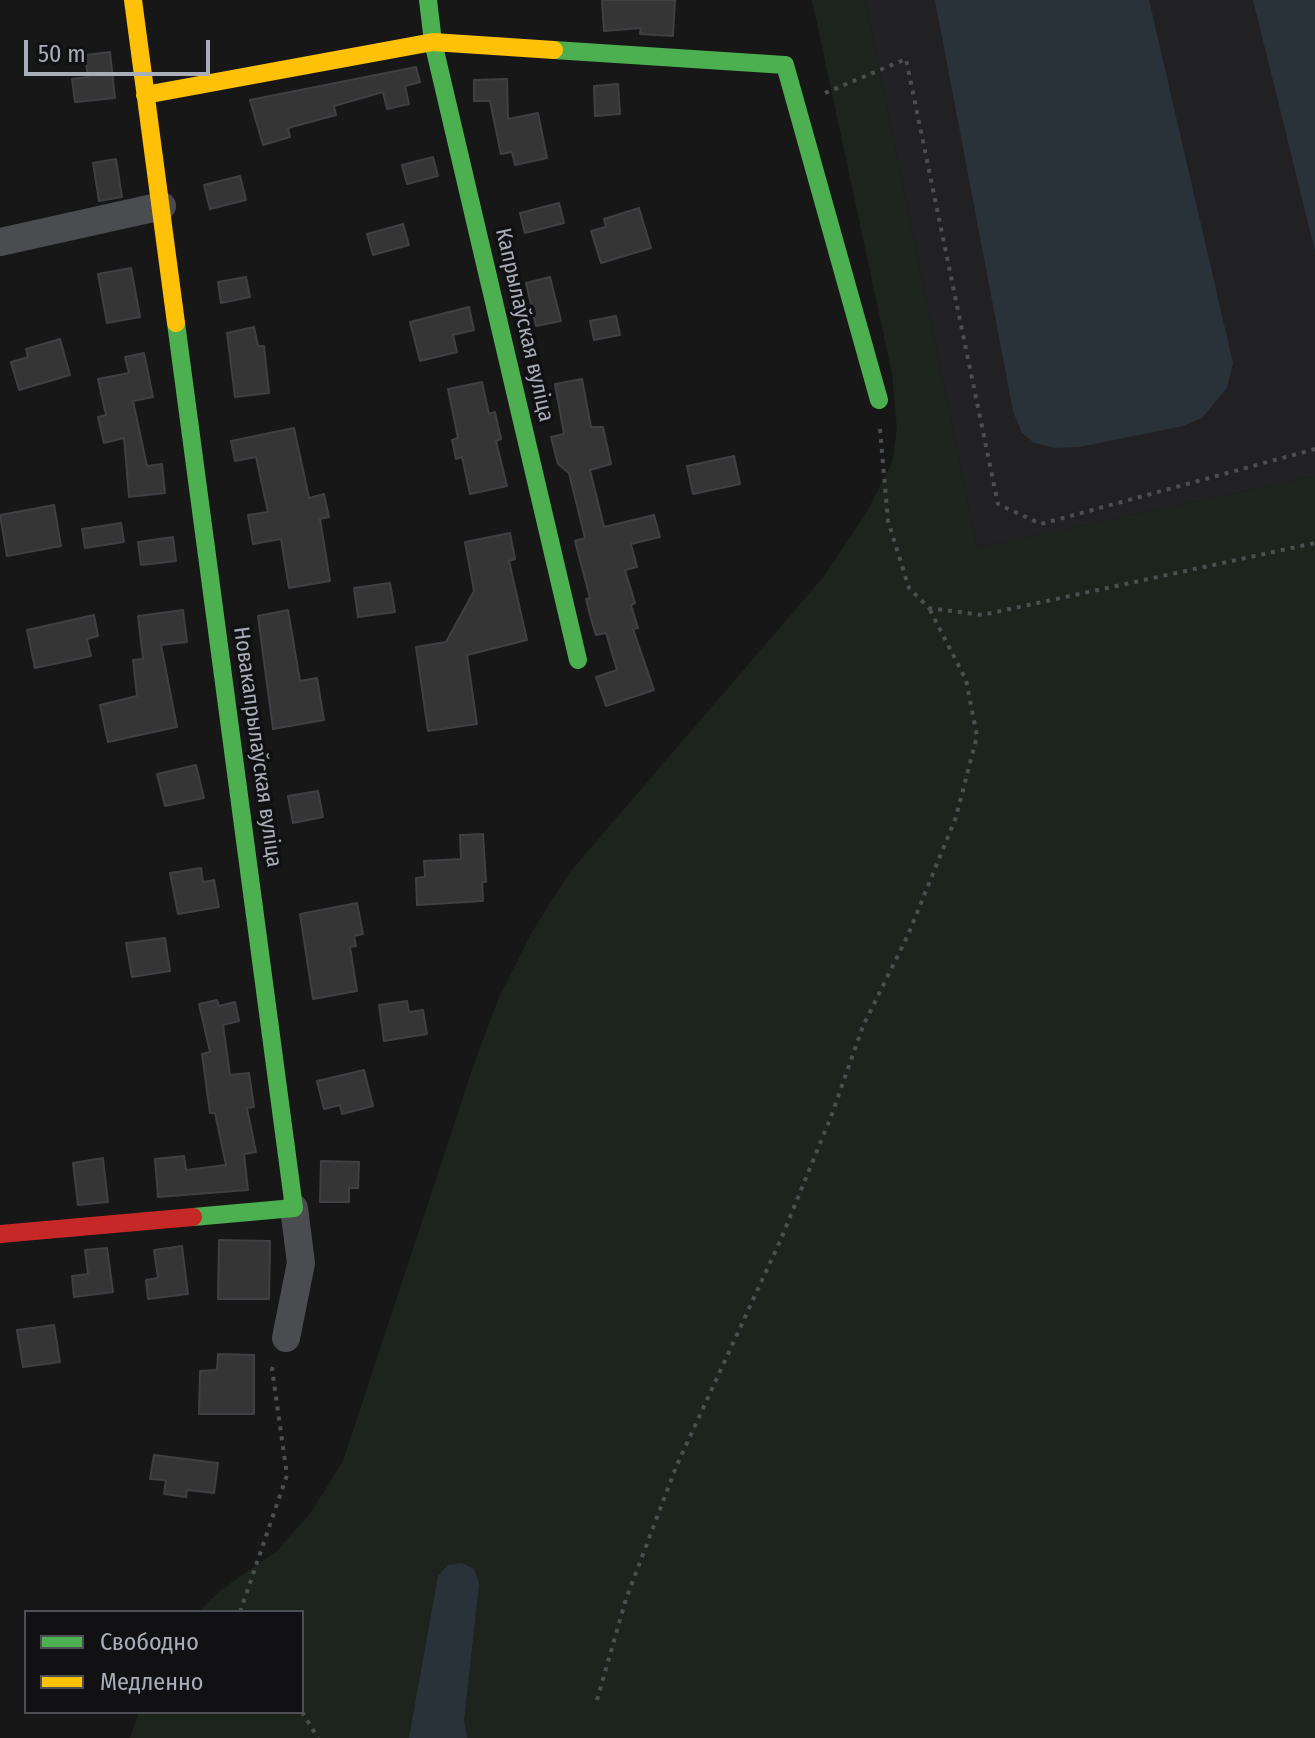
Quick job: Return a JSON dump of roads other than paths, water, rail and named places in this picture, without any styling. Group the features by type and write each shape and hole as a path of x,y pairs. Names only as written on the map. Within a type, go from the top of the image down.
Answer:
{"street":[{"name":"Новакапрылаўская вуліца","path":"133,0 294,1208"},
{"name":"Капрылаўская вуліца","path":"428,0 433,42 578,660"},
{"path":"145,95 433,42 785,65 879,400"},
{"path":"0,242 162,206"},
{"path":"0,1234 294,1208 301,1263 286,1338"}]}
